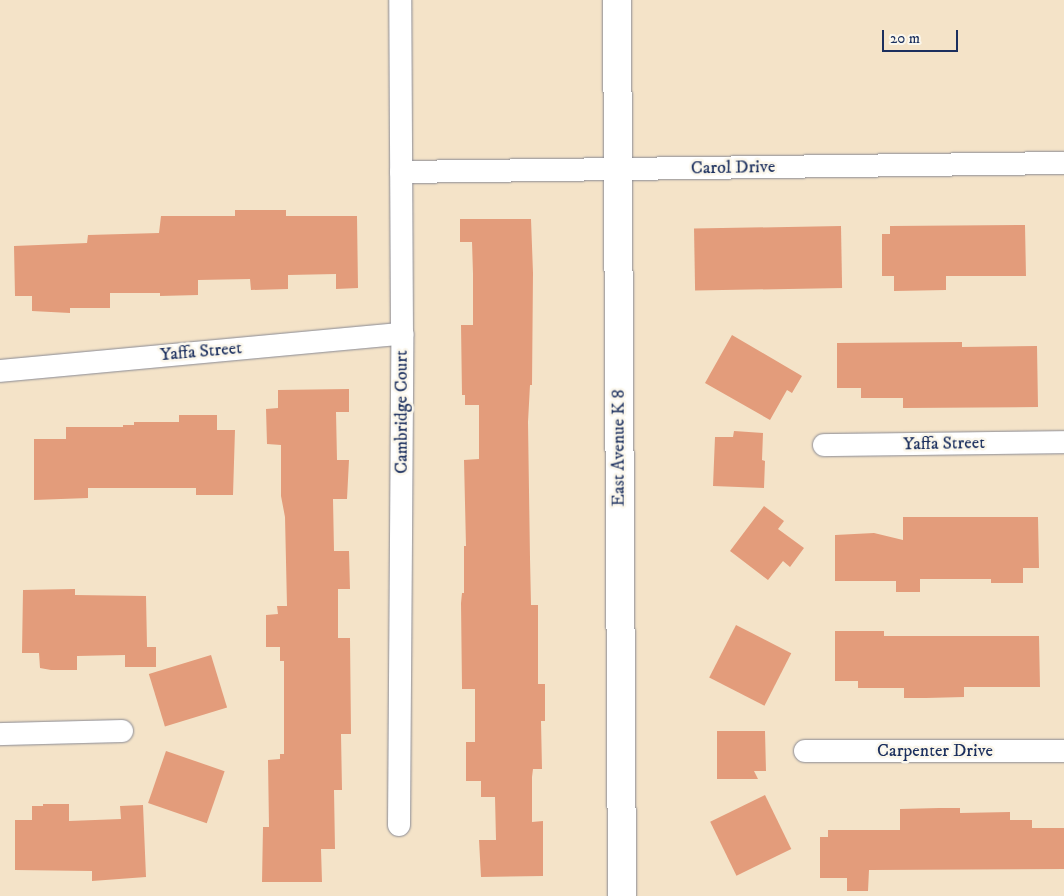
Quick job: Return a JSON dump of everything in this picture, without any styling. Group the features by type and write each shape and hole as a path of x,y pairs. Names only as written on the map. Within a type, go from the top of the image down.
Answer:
{"street":[{"name":"Cambridge Court","path":"399,825 402,334 400,0"},
{"name":"East Avenue K 8","path":"616,0 622,896"},
{"name":"Carol Drive","path":"401,172 1064,163"},
{"name":"Yaffa Street","path":"0,371 402,334"},
{"name":"Yaffa Street","path":"824,445 1064,442"},
{"path":"0,734 122,731"},
{"name":"Carpenter Drive","path":"805,751 1064,751"}],"building":[{"path":"235,210 286,210 286,216 357,216 358,288 336,289 336,274 288,275 288,289 251,290 250,279 198,280 198,295 160,296 160,293 110,293 110,308 70,308 70,313 32,311 32,296 15,296 14,246 87,243 88,235 159,233 161,216 235,216"},
{"path":"460,219 531,219 533,273 532,385 530,385 528,422 531,605 538,605 538,684 545,684 545,721 541,721 542,769 533,769 532,822 543,821 543,876 481,877 479,840 496,840 495,797 481,797 481,781 466,781 466,742 475,742 475,689 462,689 461,603 462,593 464,593 464,546 466,546 464,460 479,459 479,405 465,405 465,395 462,395 461,325 473,325 473,274 472,242 460,242"},
{"path":"1025,225 1026,276 946,276 946,290 894,291 894,276 882,276 882,234 890,234 890,226"},
{"path":"841,226 842,288 695,291 694,229"},
{"path":"732,335 802,376 792,393 787,390 770,420 705,383"},
{"path":"962,342 962,347 1037,346 1038,407 903,408 903,398 861,398 861,388 837,388 837,343"},
{"path":"349,389 349,412 336,412 337,460 349,460 347,499 333,499 334,551 349,551 350,589 338,589 338,638 350,638 351,734 341,734 342,790 334,790 335,849 321,849 322,882 262,882 263,827 269,827 268,760 280,759 280,754 284,754 284,661 280,661 280,647 266,647 266,615 278,614 277,606 287,606 285,517 281,496 281,445 267,444 266,409 278,408 278,390"},
{"path":"179,415 217,415 217,430 235,430 233,495 196,495 196,488 88,488 88,498 34,500 34,439 66,439 66,427 123,427 123,425 134,425 134,422 179,422"},
{"path":"734,431 763,433 764,488 713,486 715,437 733,437"},
{"path":"764,506 784,521 778,529 804,548 790,567 783,561 768,580 730,551"},
{"path":"903,517 1038,517 1039,568 1023,568 1023,583 991,583 991,579 920,579 920,592 896,592 896,581 835,581 835,535 874,533 903,540"},
{"path":"75,589 75,595 146,596 147,647 156,647 156,667 125,667 125,655 77,656 77,670 51,670 40,668 39,653 22,653 23,590"},
{"path":"736,625 791,653 764,706 709,678"},
{"path":"835,631 884,631 884,636 1039,636 1040,687 964,687 964,697 926,698 904,698 904,688 858,688 858,681 835,681"},
{"path":"211,655 227,708 165,727 149,674"},
{"path":"717,731 765,731 766,771 754,771 758,779 717,779"},
{"path":"166,751 225,771 207,823 148,803"},
{"path":"765,795 791,849 736,876 710,822"},
{"path":"43,804 69,804 69,821 121,819 120,806 143,805 146,877 92,881 92,871 15,870 15,820 32,820 32,806 43,806"},
{"path":"960,808 960,813 1010,812 1010,820 1032,820 1032,828 1064,828 1064,869 869,870 868,891 847,891 847,878 820,878 820,837 828,837 828,830 900,830 900,809"}]}
